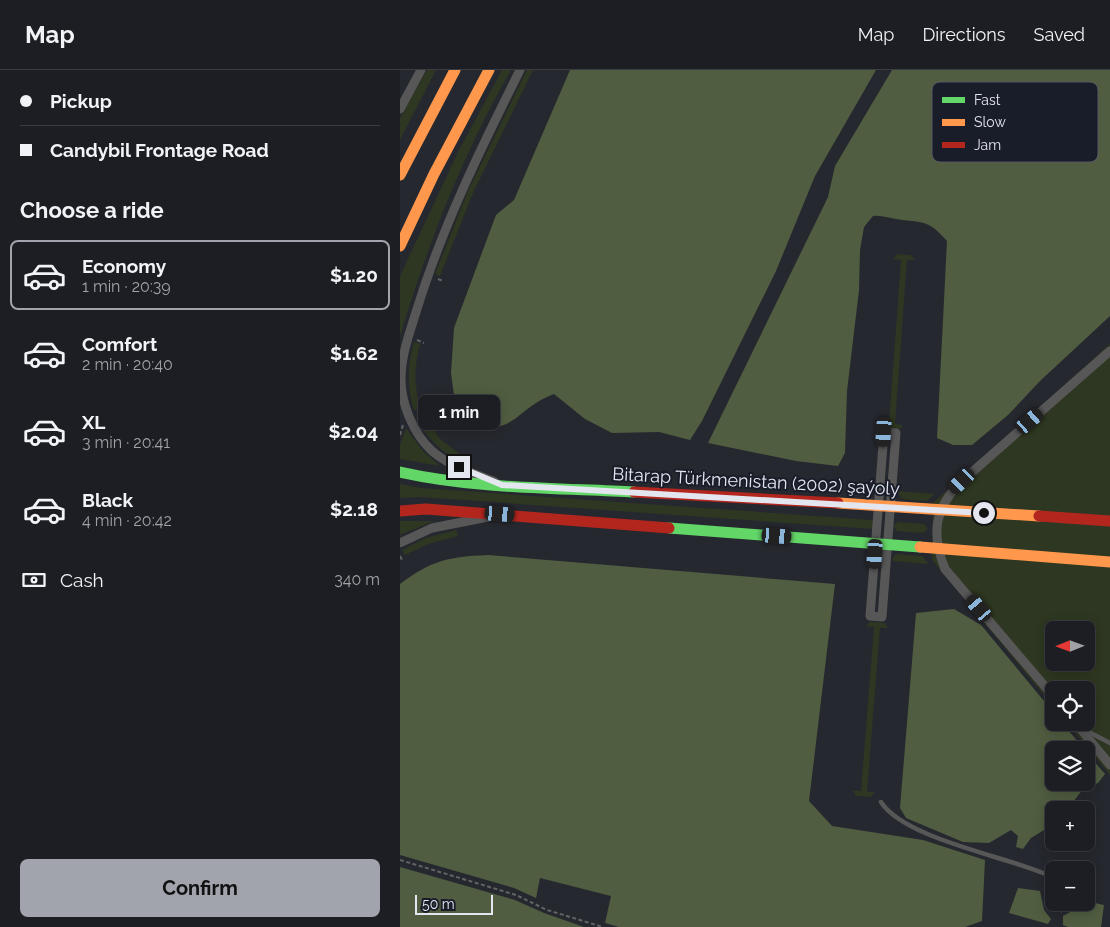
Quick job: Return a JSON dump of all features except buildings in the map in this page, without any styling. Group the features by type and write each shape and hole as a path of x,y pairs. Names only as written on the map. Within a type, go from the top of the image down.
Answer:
{"street":[{"path":"400,108 421,70"},
{"path":"400,175 455,70"},
{"path":"400,246 434,174 489,70"},
{"path":"502,485 444,461 430,449 410,418 402,391 401,378 404,350 432,259 469,173 520,70"},
{"path":"1045,686 945,569 937,549 940,510 951,492 962,481 1110,351"},
{"path":"881,545 882,617 870,616 881,545 884,506 884,432 896,433 884,506"},
{"name":"Bitarap Türkmenistan (2002) şaýoly","path":"400,472 426,478 502,485 884,506 1110,521"},
{"path":"400,511 426,509 500,514 1110,562"},
{"path":"400,543 432,528 500,514"},
{"path":"1082,731 1110,765"}],"lane":[{"path":"1099,362 1110,356"},
{"path":"1088,731 1110,743"},
{"path":"881,802 885,809 903,822 942,840 1043,873"}],"path":[{"path":"435,286 437,279 443,281"},
{"path":"418,338 417,340 424,343"},
{"path":"400,435 404,422"},
{"path":"400,556 402,560"},
{"path":"400,860 516,894 547,910 603,927"}],"green space":[{"path":"427,70 436,70 400,140 400,118"},
{"path":"502,70 511,70 462,166 422,267 400,336 400,276 458,152"},
{"path":"527,70 533,70 473,193 440,276 435,274 468,191"},
{"path":"570,70 876,70 815,176 776,271 702,421 690,440 659,432 612,433 585,419 554,394 540,400 512,421 493,427 464,421 455,403 451,373 454,328 496,215 514,200"},
{"path":"892,70 1110,70 1110,316 1040,381 1008,415 972,445 953,445 937,438 947,241 930,225 873,216 864,227 860,250 859,290 847,391 845,453 838,466 796,461 708,443 828,197 835,166"},
{"path":"897,254 911,255 915,260 907,260 895,424 903,425 900,429 885,428 881,423 889,424 901,260 893,259"},
{"path":"414,342 420,344 415,376 420,408 414,411 409,376"},
{"path":"1110,344 1110,775 1095,757 1095,741 1082,741 1074,731 1095,731 1095,681 1045,681 1045,696 932,560 933,503"},
{"path":"423,415 440,439 460,454 459,461 446,453 429,437 417,418"},
{"path":"406,428 422,450 440,466 400,459 400,445"},
{"path":"400,484 421,488 874,521 873,529 420,497 400,498"},
{"path":"897,491 935,494 927,501 902,499"},
{"path":"400,521 434,521 400,535"},
{"path":"898,522 924,524 928,529 923,533 897,531 893,526"},
{"path":"456,530 458,536 428,544 405,555 402,550 426,538"},
{"path":"896,554 922,556 929,564 893,561 892,559"},
{"path":"488,555 835,584 809,801 832,826 923,840 985,860 982,921 965,927 619,927 605,923 611,896 540,878 536,898 514,888 400,855 400,584 411,576 441,561"},
{"path":"954,609 981,625 1045,702 1045,731 1069,731 1077,741 1045,741 1045,791 1081,791 1074,801 1045,801 1045,829 1031,838 1023,849 1016,847 1018,836 1011,830 989,843 963,842 906,818 900,808 916,613"},
{"path":"870,622 885,623 888,628 880,628 867,792 875,792 871,797 856,796 853,791 861,791 874,627 866,626"},
{"path":"1095,762 1105,774 1095,784"},
{"path":"400,867 515,900 544,913 584,927 400,927"},
{"path":"1018,888 1040,891 1044,910 1051,919 1048,924 1009,913"},
{"path":"1095,903 1104,905 1101,927 1068,927 1063,925 1063,916 1072,911 1095,911"}],"traffic: fast":[{"path":"400,472 429,478 487,485 634,492"},
{"path":"669,528 920,547"}],"traffic: slow":[{"path":"400,175 455,70"},
{"path":"400,246 434,174 489,70"},
{"path":"838,503 1039,516"},
{"path":"920,547 1110,562"}],"traffic: jam":[{"path":"634,492 838,503"},
{"path":"400,511 426,509 669,528"},
{"path":"1039,516 1110,521"}],"route":[{"path":"459,467 502,485 890,506 984,513"}]}
